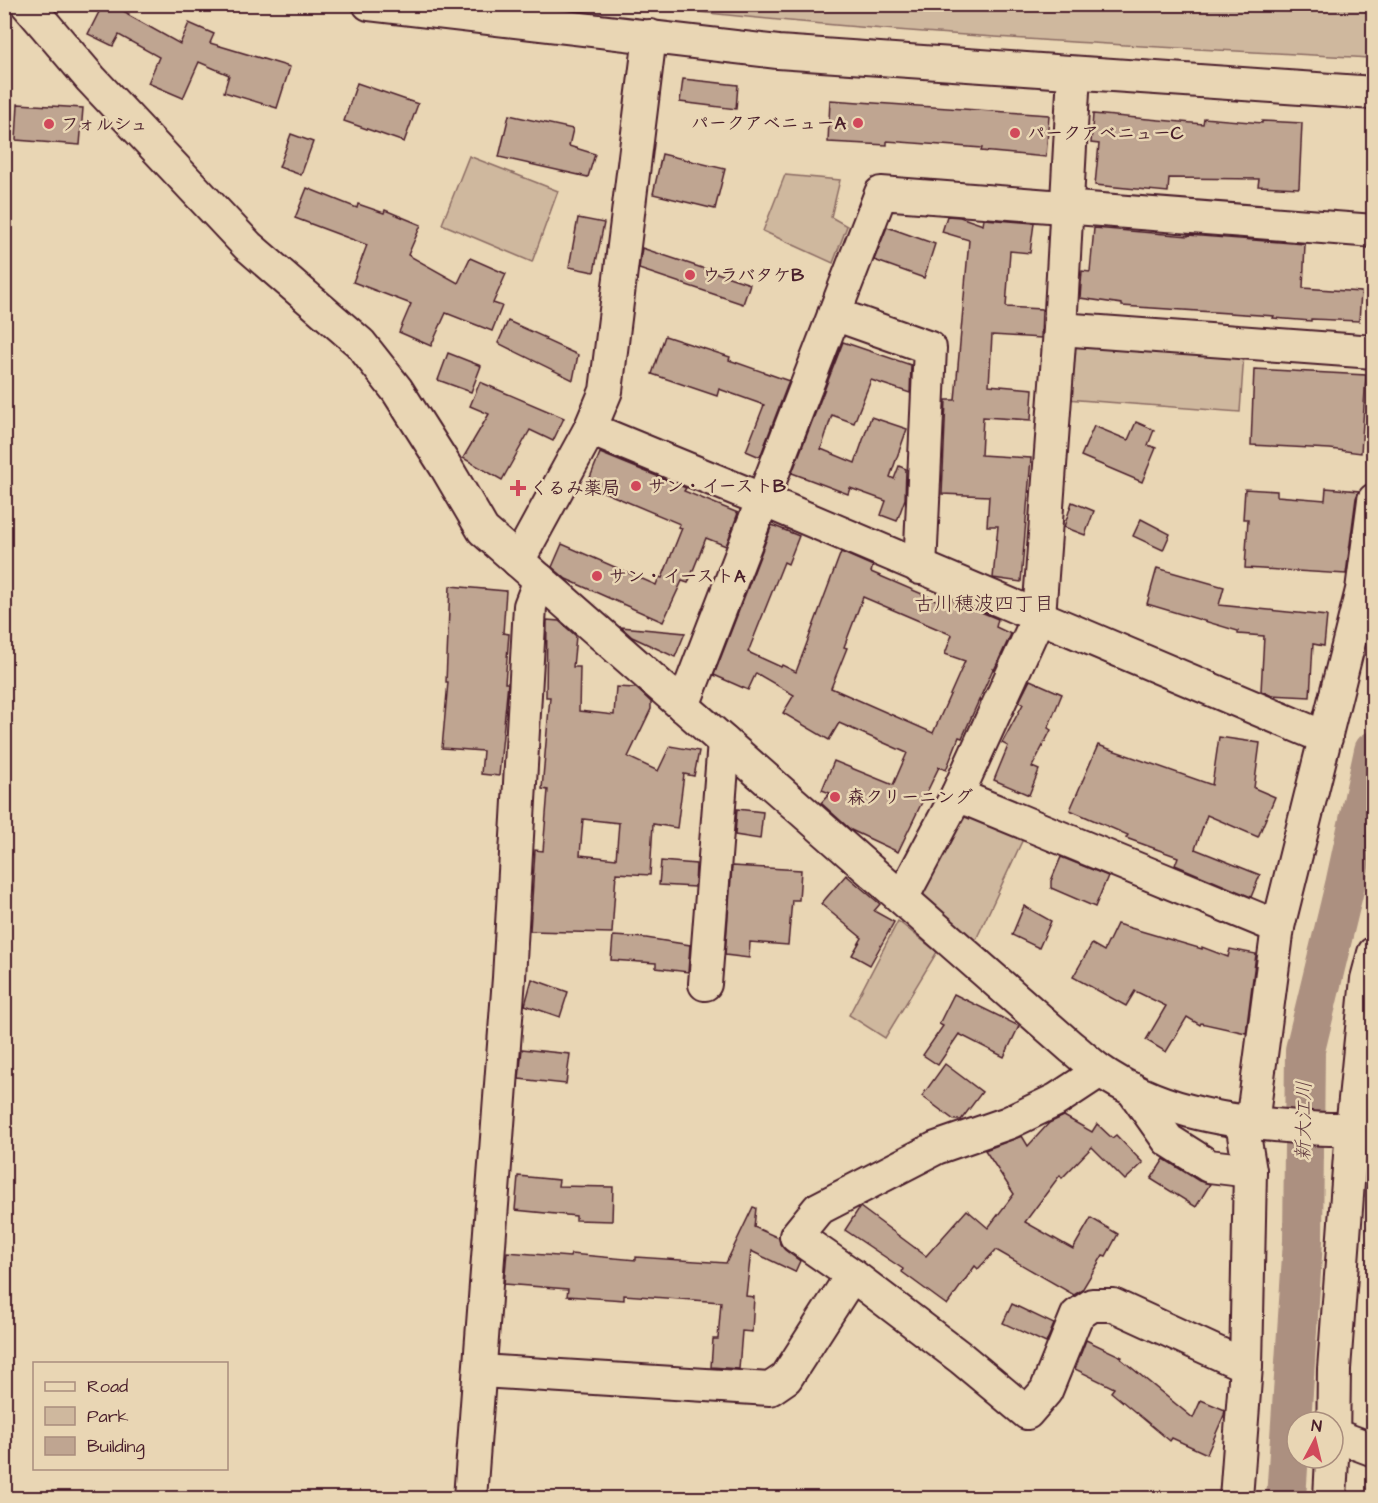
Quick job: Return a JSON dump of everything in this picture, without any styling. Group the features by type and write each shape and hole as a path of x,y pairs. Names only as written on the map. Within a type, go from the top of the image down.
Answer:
{"street":[{"path":"27,4 91,79 249,246 360,344 397,390 483,530 1100,1071 1148,1097 1192,1113 1255,1124 1353,1128"},
{"path":"382,5 778,52 1374,93"},
{"path":"470,1498 508,990 530,606 529,570 606,391 650,36"},
{"path":"902,898 957,795 1039,616 1060,329 1074,73"},
{"path":"683,706 881,193 1374,231"},
{"path":"834,314 930,348 920,568"},
{"path":"1060,329 1374,352"},
{"path":"590,429 1326,738"},
{"path":"1236,1498 1246,1366 1250,1171 1278,927 1362,590 1374,500"},
{"path":"705,984 724,742"},
{"path":"957,795 1278,927"},
{"path":"1334,1410 1334,1370 1353,1128 1367,979 1374,953"},
{"path":"1100,1071 1056,1100 1008,1123 936,1148 818,1209 796,1236 852,1275 961,1358 1027,1413 1046,1391 1077,1315 1092,1305 1113,1305 1246,1366"},
{"path":"1130,1087 1168,1140 1209,1166 1250,1171"},
{"path":"481,1371 770,1389 786,1378 852,1275"},
{"path":"1345,1439 1374,1450"},
{"path":"1330,1498 1331,1470"}],"green space":[{"path":"671,5 1373,5 1373,58 934,33 671,9"},
{"path":"469,156 558,191 532,262 442,224"},
{"path":"785,175 840,180 831,217 847,226 833,263 763,231"},
{"path":"1071,341 1244,353 1240,412 1066,399"},
{"path":"972,816 1024,837 973,946 921,895 922,885 961,817"},
{"path":"898,921 937,952 885,1038 849,1015"}],"building":[{"path":"103,4 110,4 180,44 189,23 214,34 210,43 290,67 277,108 224,92 229,75 199,62 183,98 148,83 159,57 119,35 113,46 88,34"},
{"path":"683,79 738,85 736,109 680,102"},
{"path":"357,83 418,104 404,142 344,121"},
{"path":"830,100 1049,115 1046,157 981,151 982,148 887,141 887,145 828,142"},
{"name":"フォルシュ","path":"18,104 83,108 80,145 16,140"},
{"path":"1093,114 1203,124 1204,118 1262,123 1262,121 1302,123 1299,188 1258,186 1259,179 1169,178 1168,192 1095,185 1099,144 1091,143"},
{"path":"509,115 573,129 569,146 595,154 588,177 499,157"},
{"path":"291,134 313,142 301,175 279,167"},
{"path":"662,154 725,169 715,209 653,194"},
{"path":"307,188 357,208 358,204 384,213 385,210 421,225 408,255 458,283 470,258 506,274 493,303 502,306 492,331 446,313 431,346 399,332 411,304 353,282 367,245 295,218"},
{"path":"947,216 960,217 983,225 984,219 1034,223 1030,253 1010,251 1006,307 1042,309 1041,338 992,335 989,385 1033,389 1031,420 983,417 981,455 1031,458 1021,582 993,578 998,526 987,526 989,496 942,494 946,400 955,400 969,240 942,232"},
{"path":"578,218 604,223 594,272 569,267"},
{"path":"887,227 935,244 924,278 874,260"},
{"path":"1094,228 1305,244 1303,288 1361,292 1359,321 1311,319 1311,321 1273,318 1274,316 1122,306 1122,304 1080,298 1082,271 1090,272"},
{"name":"ウラバタケB","path":"642,248 750,284 743,304 639,269"},
{"path":"508,321 578,355 573,380 498,343"},
{"path":"665,336 730,357 729,360 789,381 760,457 746,451 764,405 719,389 717,396 652,374"},
{"path":"843,342 911,365 910,393 871,380 854,423 832,415 821,449 855,463 871,417 907,429 890,477 894,479 899,466 906,469 905,499 897,521 881,515 886,501 850,488 848,494 792,473"},
{"path":"448,353 481,366 471,392 438,380"},
{"path":"1254,369 1366,375 1361,453 1251,445"},
{"path":"480,382 564,418 553,441 530,430 502,480 463,458 489,414 470,406"},
{"path":"1136,422 1154,430 1148,445 1156,448 1142,482 1081,456 1094,426 1128,440"},
{"path":"600,453 686,488 684,491 738,513 726,546 706,538 688,583 682,581 663,622 566,579 552,567 562,544 656,585 659,577 662,578 682,528 678,527 680,524 587,485"},
{"path":"1326,488 1359,491 1356,498 1346,574 1245,568 1248,519 1243,519 1245,489 1277,491 1277,496 1325,500"},
{"path":"1072,502 1094,511 1085,535 1064,527"},
{"path":"1141,519 1170,534 1163,550 1133,536"},
{"path":"772,525 799,536 788,564 784,562 748,652 796,672 841,552 873,566 871,572 945,604 947,598 998,619 996,627 1011,634 962,738 959,737 946,770 939,767 898,852 851,830 821,803 830,793 822,790 834,761 893,785 907,753 839,723 829,740 783,713 794,695 756,673 748,690 714,675","holes":["863,597 952,635 945,654 965,661 933,733 831,688 847,648 844,647"]},
{"path":"1157,568 1224,587 1219,605 1327,616 1324,646 1313,644 1310,697 1270,695 1261,691 1264,636 1238,634 1238,631 1147,604"},
{"path":"450,586 506,591 503,633 509,634 505,683 508,683 499,776 481,774 483,751 442,748 448,682 446,682"},
{"path":"547,620 559,621 576,636 573,667 580,667 579,711 614,715 616,687 636,688 651,702 651,709 628,757 658,771 670,746 699,751 694,776 684,774 677,828 653,824 650,875 616,873 612,933 530,931 535,850 543,851 548,790 542,789 550,697 546,697","holes":["583,819 619,823 616,859 580,855"]},
{"path":"621,627 685,633 675,657 632,637"},
{"path":"1030,680 1062,694 1048,728 1051,730 1032,767 1039,770 1029,795 994,780 1008,746 1002,743 1023,704 1019,702"},
{"path":"1219,737 1260,743 1254,788 1275,797 1258,837 1207,815 1195,849 1260,875 1251,897 1175,865 1178,857 1126,838 1128,835 1070,810 1098,745 1212,785"},
{"path":"737,809 763,812 760,839 735,835"},
{"path":"1061,857 1108,876 1095,907 1051,888 1051,881"},
{"path":"661,861 696,864 695,887 659,885"},
{"path":"732,866 801,870 799,900 792,900 788,945 750,942 749,958 725,955"},
{"path":"846,875 880,904 874,911 894,922 870,965 852,955 862,938 821,904"},
{"path":"1024,906 1051,921 1039,948 1012,935"},
{"path":"1117,924 1202,949 1202,947 1228,957 1230,949 1256,954 1246,1033 1201,1023 1200,1025 1187,1017 1166,1052 1146,1040 1166,1006 1135,991 1126,1006 1073,977 1092,944 1104,951"},
{"path":"613,936 646,938 690,945 688,972 656,968 656,963 611,960"},
{"path":"532,979 568,992 560,1017 525,1005"},
{"path":"954,994 1019,1026 1004,1057 959,1034 938,1065 923,1055 943,1026 939,1024"},
{"path":"522,1049 570,1054 566,1084 519,1079"},
{"path":"945,1064 982,1092 961,1120 954,1120 922,1096"},
{"path":"1064,1116 1092,1132 1097,1124 1112,1138 1116,1135 1143,1163 1125,1180 1092,1147 1062,1178 1060,1175 1025,1222 1073,1249 1091,1218 1118,1234 1106,1256 1103,1255 1082,1290 1074,1295 996,1250 978,1269 975,1266 947,1305 902,1272 903,1269 845,1230 860,1207 926,1256 967,1210 988,1228 1014,1194 985,1150 1022,1136 1028,1146 1049,1123"},
{"path":"1164,1159 1199,1181 1210,1184 1196,1207 1151,1179"},
{"path":"518,1176 559,1180 558,1186 613,1187 612,1221 576,1220 576,1216 515,1210"},
{"path":"753,1207 756,1208 754,1227 779,1238 785,1250 800,1261 795,1272 751,1251 746,1296 754,1297 752,1332 742,1331 739,1369 711,1367 713,1339 718,1339 721,1302 624,1295 624,1300 567,1296 568,1289 504,1284 507,1252 570,1257 571,1254 636,1260 636,1257 726,1263"},
{"path":"1012,1304 1054,1324 1046,1343 1003,1323"},
{"path":"1086,1340 1122,1357 1121,1359 1193,1418 1201,1400 1225,1410 1207,1454 1172,1438 1170,1441 1111,1392 1114,1388 1075,1369"}],"waterway":[{"name":"新大江川","path":"1286,1498 1303,1241 1305,1050 1345,885 1374,751"}],"place":[{"name":"パークアベニューA","path":"858,123"},
{"name":"フォルシュ","path":"49,124"},
{"name":"パークアベニューC","path":"1015,133"},
{"name":"ウラバタケB","path":"690,275"},
{"name":"サン・イーストB","path":"636,486"},
{"name":"くるみ薬局","path":"518,488"},
{"name":"サン・イーストA","path":"597,576"},
{"name":"森クリーニング","path":"835,797"}],"district":[{"name":"古川穂波四丁目","path":"984,604"}]}
